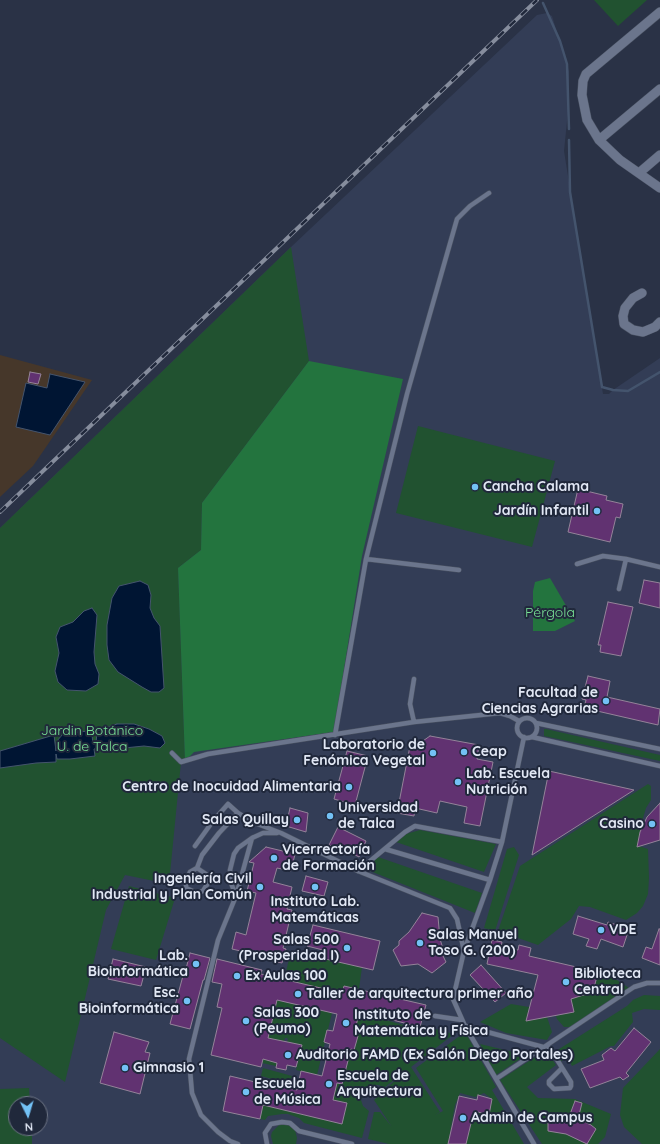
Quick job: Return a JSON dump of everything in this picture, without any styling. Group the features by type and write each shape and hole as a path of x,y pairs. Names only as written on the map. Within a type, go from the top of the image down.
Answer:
{"street":[{"path":"660,12 584,75 582,95 584,112 589,125 599,140 613,155 660,188"},
{"path":"599,140 660,88"},
{"path":"639,173 660,155"},
{"path":"642,293 633,298 625,308 623,316 624,324 637,332 643,332 649,331 660,322"}],"lane":[{"path":"336,735 366,559 407,394 457,219 470,206 489,193"},
{"path":"578,564 604,556 626,559 660,567"},
{"path":"366,559 459,570"},
{"path":"619,589 626,559"},
{"path":"414,679 410,704 414,722"},
{"path":"172,753 181,762 208,754 414,722 500,713 519,721"},
{"path":"660,749 536,723 530,718 519,721 517,725 518,732 524,737 532,737 660,766"},
{"path":"532,737 537,731 536,723"},
{"path":"524,737 502,842 464,951 453,999 465,1026 534,1144"},
{"path":"195,846 213,821 228,804 238,813 255,823 281,833 358,870 450,908 457,919 464,951"},
{"path":"197,868 206,874 208,883 203,891 197,893 186,888 186,881 190,872 197,868 202,855 219,833 238,813"},
{"path":"358,870 404,832 415,826 502,842"},
{"path":"236,896 231,883 230,870 234,854 238,848 252,838 263,833 281,833"},
{"path":"238,1144 230,1141 218,1132 201,1115 192,1093 189,1059 218,940 236,896 252,838"},
{"path":"385,849 490,880"},
{"path":"496,1080 634,987 647,983 660,983"},
{"path":"435,1016 462,1020"},
{"path":"465,1026 545,1046 562,1068 572,1086 570,1088 554,1089 548,1084 549,1081 562,1068"},
{"path":"267,1144 265,1133 271,1124 282,1122 290,1123 299,1131 352,1144"}],"shaded area":[{"name":"Universidad de Talca","path":"547,13 552,16 569,71 569,102 564,151 603,394 609,394 660,358 660,1144 0,1144 0,528 291,247 537,15"},
{"path":"0,355 92,380 33,466 0,497"},
{"path":"50,374 85,382 50,435 16,427 26,383 47,388"},
{"path":"140,581 148,585 151,595 150,608 154,618 160,626 164,688 159,692 151,692 118,672 109,660 107,625 112,598 119,586"},
{"path":"92,608 97,615 94,652 95,664 99,674 98,684 86,691 67,690 58,682 55,671 59,653 56,637 60,627 73,622 84,611"},
{"path":"117,724 134,724 149,729 162,736 165,743 160,748 144,746 102,752 98,748 94,749 95,756 70,759 57,759 56,754 56,762 0,768 0,751 54,735 56,751 56,742 63,734 88,731 92,735 93,744 96,744 97,731"}],"green space":[{"path":"594,0 647,0 618,26"},
{"name":"Jardin Botánico U. de Talca","path":"291,247 309,361 202,503 201,550 178,568 185,761 181,762 169,884 125,875 106,910 65,1082 0,1038 0,528"},
{"path":"309,361 403,379 362,556 334,732 194,752 185,761 178,568 201,550 202,503"},
{"name":"Cancha Calama","path":"418,426 555,461 532,547 396,513"},
{"name":"Pérgola","path":"550,578 575,621 555,631 533,631 533,591 535,582"},
{"path":"544,729 660,755 660,761 544,736"},
{"path":"648,784 651,786 651,800 646,808 641,825 639,846 648,849 648,894 643,906 637,913 626,920 590,907 579,906 571,919 538,945 498,931 520,866"},
{"path":"420,830 496,844 484,872 396,842 406,834"},
{"path":"514,847 519,855 495,931 484,928 507,849"},
{"path":"378,857 482,893 475,913 370,871 368,865"},
{"path":"129,886 175,898 156,960 111,949"},
{"path":"291,951 362,967 359,989 345,986 337,993 284,980"},
{"path":"599,973 614,978 629,988 570,1027 564,1027 556,1016 574,1012 571,999 593,992"},
{"path":"644,995 660,996 660,1010 644,1009 632,1013 633,1022 614,1046 611,1046 572,1066 567,1057 560,1062 556,1051 627,1006 633,1000"},
{"path":"277,1000 332,1013 317,1075 296,1070 302,1046 287,1042 287,1038 285,1038 276,1066 262,1063"},
{"path":"511,1004 529,1007 526,1021 547,1017 552,1032 547,1040 506,1033 480,1022"},
{"path":"359,1013 419,1029 421,1025 454,1034 411,1067 440,1112 435,1115 443,1111 416,1068 465,1032 496,1087 492,1090 524,1144 466,1144 474,1111 489,1115 492,1099 484,1093 475,1097 460,1093 455,1105 448,1144 389,1144 368,1139 374,1112 380,1112 392,1127 374,1100 404,1072 384,1088 379,1085 374,1085 364,1091 361,1100 363,1106 369,1111 362,1138 304,1123 299,1118 288,1114 268,1116 265,1120 260,1119 264,1100 278,1096 276,1108 342,1124 347,1103 333,1100 337,1083 343,1084 351,1049 355,1049 358,1036 354,1035"},
{"path":"480,1044 526,1055 496,1075"},
{"path":"660,1049 660,1144 642,1144 624,1127 620,1115 623,1088"},
{"path":"546,1050 556,1065 527,1087 538,1098 575,1099 611,1114 605,1137 598,1144 587,1144 542,1144 500,1080","holes":["575,1101 581,1103 578,1119 596,1129 587,1144 566,1134 548,1131 548,1115 569,1117"]},
{"path":"263,1068 292,1076 290,1084 261,1076"},
{"path":"29,1088 30,1096 8,1096 8,1136 32,1136 32,1144 0,1144 0,1089"},
{"path":"283,1124 292,1126 295,1130 297,1138 296,1144 273,1144 271,1136 272,1132 279,1125"}],"building":[{"path":"30,372 41,374 38,384 28,382"},
{"name":"Jardín Infantil","path":"578,489 607,496 606,500 623,504 620,518 616,517 610,542 568,532"},
{"path":"644,580 660,583 660,608 639,603"},
{"path":"608,602 633,607 621,656 600,652 601,645 598,645"},
{"name":"Facultad de Ciencias Agrarias","path":"588,676 610,681 607,697 660,709 658,725 584,708 586,700 582,699"},
{"path":"430,736 479,745 477,759 493,762 480,826 464,823 467,807 440,801 437,813 415,808 414,816 397,813 410,746 419,748 420,743"},
{"name":"Centro de Inocuidad Alimentaria","path":"347,751 368,756 355,805 334,799"},
{"path":"549,771 634,790 532,855"},
{"name":"Casino","path":"660,803 660,840 637,847 640,832 647,817"},
{"name":"Salas Quillay","path":"290,808 308,813 306,832 286,826"},
{"path":"338,827 366,841 359,857 342,848 340,850 329,845"},
{"path":"266,847 295,854 291,871 277,868 273,882 292,887 287,909 292,910 283,948 286,949 282,963 265,959 266,957 232,949 236,932 246,935 256,893 247,891 254,863 249,862"},
{"name":"Instituto Lab. Matemáticas","path":"306,876 328,882 324,896 302,891"},
{"name":"Salas Manuel Toso G. (200)","path":"422,913 438,917 440,939 444,952 443,956 446,962 432,973 418,964 401,966 393,950 399,945 399,941 409,932"},
{"name":"VDE","path":"578,916 607,925 608,922 629,929 623,947 601,939 597,949 586,946 589,939 573,934"},
{"name":"Salas 500 (Prosperidad I)","path":"313,925 380,941 373,970 321,958 323,950 307,946"},
{"path":"659,929 660,965 642,958 646,947 652,949"},
{"name":"Biblioteca Central","path":"492,940 502,942 501,947 518,950 519,945 531,948 529,956 598,972 593,992 571,999 574,1012 526,1021 538,975 487,964"},
{"name":"Esc. Bioinformática","path":"190,953 210,958 190,1029 170,1024"},
{"path":"113,959 146,967 141,986 108,979"},
{"path":"217,959 262,970 261,974 342,993 344,986 426,1005 420,1027 369,1014 359,1013 354,1035 358,1036 354,1050 351,1049 342,1084 337,1083 333,1100 347,1103 342,1124 263,1105 260,1119 223,1111 230,1076 297,1090 301,1071 322,1076 330,1044 324,1042 327,1030 333,1031 337,1014 277,1000 268,1038 302,1045 296,1067 287,1065 286,1070 276,1068 277,1063 263,1059 261,1067 211,1055 222,1008 217,1007 222,984 212,982"},
{"path":"481,965 506,993 495,1002 470,975"},
{"path":"634,1028 651,1042 626,1073 629,1076 623,1080 620,1077 590,1088 581,1069 604,1060 602,1055 611,1048 615,1051"},
{"name":"Gimnasio 1","path":"114,1032 149,1042 145,1052 150,1053 140,1094 100,1083"},
{"name":"Admin de Campus","path":"478,1095 492,1099 489,1115 474,1111 466,1144 448,1144 459,1096 477,1100"},
{"path":"575,1101 582,1103 578,1119 596,1129 587,1144 566,1134 548,1131 548,1115 569,1117"}],"waterway":[{"path":"543,3 560,41 567,64 569,129"},
{"path":"569,140 570,192 602,387 613,390 628,391 660,372"}],"railway":[{"path":"0,512 537,0"}],"place":[{"name":"Cancha Calama","path":"475,487"},
{"name":"Jardín Infantil","path":"597,511"},
{"name":"Facultad de Ciencias Agrarias","path":"606,701"},
{"name":"Ceap","path":"464,752"},
{"name":"Laboratorio de Fenómica Vegetal","path":"433,753"},
{"name":"Lab. Escuela Nutrición","path":"458,782"},
{"name":"Centro de Inocuidad Alimentaria","path":"349,787"},
{"name":"Universidad de Talca","path":"330,816"},
{"name":"Salas Quillay","path":"297,820"},
{"name":"Casino","path":"652,824"},
{"name":"Vicerrectoría de Formación","path":"274,858"},
{"name":"Ingeniería Civil Industrial y Plan Común","path":"260,887"},
{"name":"Instituto Lab. Matemáticas","path":"315,887"},
{"name":"VDE","path":"601,930"},
{"name":"Salas Manuel Toso G. (200)","path":"420,943"},
{"name":"Salas 500 (Prosperidad I)","path":"347,948"},
{"name":"Lab. Bioinformática","path":"196,964"},
{"name":"Ex Aulas 100","path":"237,976"},
{"name":"Biblioteca Central","path":"566,982"},
{"name":"Taller de arquitectura primer año","path":"298,994"},
{"name":"Esc. Bioinformática","path":"187,1001"},
{"name":"Salas 300 (Peumo)","path":"246,1021"},
{"name":"Instituto de Matemática y Física","path":"346,1023"},
{"name":"Auditorio FAMD (Ex Salón Diego Portales)","path":"288,1055"},
{"name":"Gimnasio 1","path":"125,1068"},
{"name":"Escuela de Arquitectura","path":"329,1084"},
{"name":"Escuela de Música","path":"246,1092"},
{"name":"Admin de Campus","path":"463,1118"}]}
